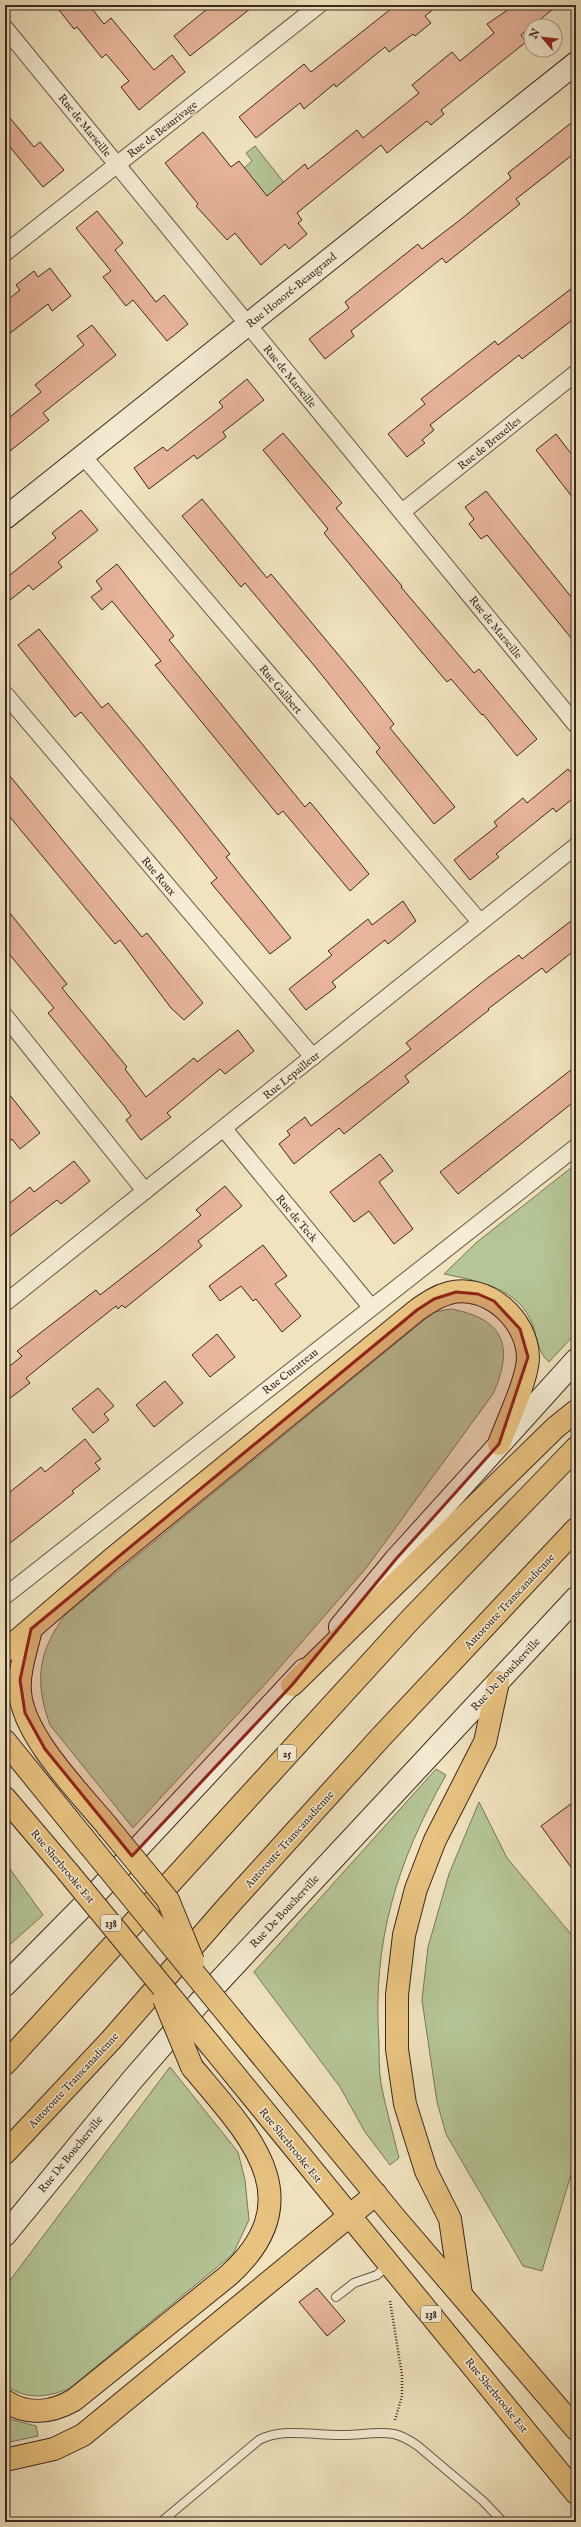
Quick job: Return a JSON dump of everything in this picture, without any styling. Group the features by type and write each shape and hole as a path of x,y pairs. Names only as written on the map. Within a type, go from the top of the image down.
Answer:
{"main road":[{"name":"Rue Honoré-Beaugrand","path":"5,518 576,63"},
{"path":"5,1651 112,1559 417,1310 442,1295 464,1292 489,1298 502,1307 512,1318 523,1336 527,1350 527,1365 499,1444"},
{"path":"292,1685 396,1559 576,1360"},
{"path":"5,1986 99,1890 292,1685 556,1427 576,1411"},
{"name":"25","path":"5,2064 404,1626 576,1448"},
{"name":"Autoroute Transcanadienne","path":"5,2153 112,2039 228,1906 381,1737 576,1529"},
{"name":"Rue De Boucherville","path":"5,2235 133,2079 199,2003 576,1598"},
{"path":"31,1629 20,1680 20,1692 25,1713 45,1749 168,1900 202,1983"},
{"path":"461,2294 450,2218 426,2171 405,2104 397,2049 397,1995 404,1935 416,1890 435,1840 485,1742 498,1682"},
{"path":"5,1741 376,2194 576,2429"},
{"name":"Rue Sherbrooke Est","path":"5,1798 67,1870 212,2046 576,2493"},
{"path":"5,2401 36,2412 61,2407 74,2400 229,2275 247,2257 264,2224 269,2204 266,2168 255,2146 242,2128 192,2067 154,1976"},
{"path":"5,2460 54,2449 83,2434 376,2194"}],"street":[{"name":"Rue de Beaurivage","path":"5,253 320,5"},
{"name":"Rue de Marseille","path":"5,28 576,725"},
{"name":"Rue de Bruxelles","path":"402,512 574,379"},
{"name":"Rue Galibert","path":"83,456 480,922"},
{"name":"Rue Roux","path":"5,694 313,1057"},
{"name":"Rue Lepailleur","path":"5,1303 576,846"},
{"path":"5,1016 144,1192"},
{"name":"Rue de Teck","path":"224,1129 371,1307"},
{"name":"Rue Curatteau","path":"5,1596 576,1147"}],"lane":[{"path":"336,2297 360,2280 377,2275 390,2264"},
{"path":"161,2522 264,2437 298,2433 344,2435 391,2434 418,2446 483,2501 503,2522"}],"path":[{"path":"390,2300 403,2388 391,2434"}],"highlighted area":[{"path":"456,1292 478,1294 494,1301 520,1329 528,1357 499,1444 396,1559 292,1685 132,1856 45,1749 25,1713 20,1680 31,1629 417,1310 434,1299"}],"green space":[{"path":"255,146 290,190 255,218 244,168 252,161 246,153"},
{"path":"576,1164 576,1333 549,1362 540,1350 533,1326 527,1313 519,1303 497,1288 444,1274 477,1242"},
{"path":"451,1309 483,1320 494,1328 500,1338 503,1349 503,1362 493,1394 367,1567 268,1681 133,1828 50,1725 42,1694 41,1680 44,1654 49,1641 66,1614 434,1312"},
{"path":"436,1769 446,1775 414,1839 401,1871 384,1936 380,1970 378,2005 380,2079 399,2158 390,2165 365,2132 340,2087 254,1972"},
{"path":"479,1802 507,1858 576,1940 576,2158 542,2271 523,2266 446,2134 437,2102 422,2000 428,1947 449,1874"},
{"path":"5,1862 43,1915 5,1949"},
{"path":"170,2067 238,2152 245,2180 249,2220 233,2254 70,2388 53,2394 37,2396 13,2390 5,2385 5,2287"},
{"path":"5,2418 36,2426 38,2436 5,2443"}],"building":[{"path":"55,5 89,5 104,24 111,18 154,70 172,55 185,72 139,110 121,87 129,81 106,54 102,58 77,27 74,29"},
{"path":"212,5 255,5 190,56 174,36"},
{"path":"396,5 439,5 425,16 431,23 415,36 413,34 389,52 385,47 336,87 334,84 304,109 300,103 256,138 239,117 304,64 311,72"},
{"path":"515,5 558,5 542,18 523,18 523,33 521,35 523,38 523,44 441,110 444,114 431,125 427,121 387,153 381,145 297,213 302,220 298,223 307,234 289,249 285,244 261,265 235,233 227,240 196,206 198,204 165,163 203,132 231,167 239,161 267,196 305,164 308,169 357,130 363,138 419,93 412,85 452,52 460,61 494,33 487,24"},
{"path":"5,112 34,147 40,142 64,170 43,187 5,141"},
{"path":"576,119 576,152 516,199 520,204 446,263 442,258 351,331 354,336 325,359 309,339 349,308 345,302 418,244 422,249 460,220 511,178 508,173"},
{"path":"97,211 123,243 115,250 156,302 164,295 188,324 167,341 133,300 126,306 103,277 111,271 76,228"},
{"path":"50,268 71,296 52,311 48,304 5,337 5,302 20,290 16,285 34,271 38,277"},
{"path":"576,285 576,317 522,359 519,355 430,425 434,430 422,440 425,443 407,457 388,434 425,404 421,399 495,341 498,345"},
{"path":"92,325 116,355 43,413 49,420 5,455 5,421 41,392 35,385 84,345 77,336"},
{"path":"247,379 264,400 223,432 226,437 197,459 194,455 149,489 134,468 163,447 167,451 223,407 219,402"},
{"path":"283,433 342,503 336,508 402,586 401,587 474,673 479,669 537,739 517,756 483,714 482,715 451,679 447,682 420,650 324,533 328,529 263,450"},
{"path":"556,434 576,460 576,502 536,450"},
{"path":"486,491 576,603 576,644 487,535 481,539 469,524 474,519 465,507"},
{"path":"202,499 267,578 271,574 361,682 394,724 390,728 455,807 434,824 376,752 380,748 317,669 245,583 241,587 182,516"},
{"path":"81,510 98,530 58,562 62,567 33,590 29,585 5,604 5,579 56,538 52,533"},
{"path":"117,564 174,636 169,640 305,807 310,802 369,874 350,891 283,811 278,815 155,665 161,661 112,601 102,610 91,597 102,589 96,581"},
{"path":"39,629 102,708 108,703 143,745 230,854 226,857 291,938 270,954 211,883 217,878 177,828 81,712 75,717 18,645"},
{"path":"568,769 576,778 576,796 556,812 553,808 496,854 499,857 470,880 454,860 497,826 494,822 523,798 527,803"},
{"path":"5,770 142,937 147,933 203,1003 184,1020 171,1008 120,940 115,944 5,811"},
{"path":"403,901 416,921 388,944 385,940 332,982 336,987 306,1010 289,989 332,955 328,951 368,919 372,925"},
{"path":"5,907 67,984 62,988 127,1067 125,1069 146,1097 194,1058 197,1062 238,1030 254,1051 225,1074 220,1069 167,1113 171,1117 141,1140 126,1120 131,1116 125,1107 48,1013 54,1008 5,949"},
{"path":"576,917 576,949 546,973 542,968 488,1009 489,1010 405,1076 409,1082 344,1134 339,1128 294,1164 279,1144 290,1135 287,1131 305,1117 311,1126 411,1049 406,1043 489,977 519,955 522,959"},
{"path":"576,1066 576,1100 458,1194 440,1172"},
{"path":"5,1089 40,1133 20,1149 12,1139 5,1145"},
{"path":"380,1154 393,1171 379,1182 413,1229 394,1244 369,1211 354,1222 330,1192"},
{"path":"74,1161 90,1181 61,1204 57,1200 5,1240 5,1207 30,1187 34,1192"},
{"path":"225,1186 242,1206 198,1241 202,1246 125,1308 122,1305 118,1309 116,1306 26,1378 30,1383 5,1402 5,1370 22,1356 17,1351 96,1290 100,1295 158,1250 201,1215 196,1210"},
{"path":"263,1245 287,1276 275,1284 301,1316 282,1332 256,1299 253,1301 241,1286 220,1301 209,1286"},
{"path":"217,1334 235,1357 210,1377 192,1355"},
{"path":"165,1381 183,1403 154,1427 136,1405"},
{"path":"98,1388 114,1406 104,1414 109,1420 93,1433 72,1409"},
{"path":"85,1439 101,1459 95,1463 100,1469 72,1491 74,1493 5,1547 5,1496 41,1467 45,1472"},
{"path":"576,1800 576,1874 541,1826"},
{"path":"317,2288 345,2321 327,2336 299,2302"}]}
